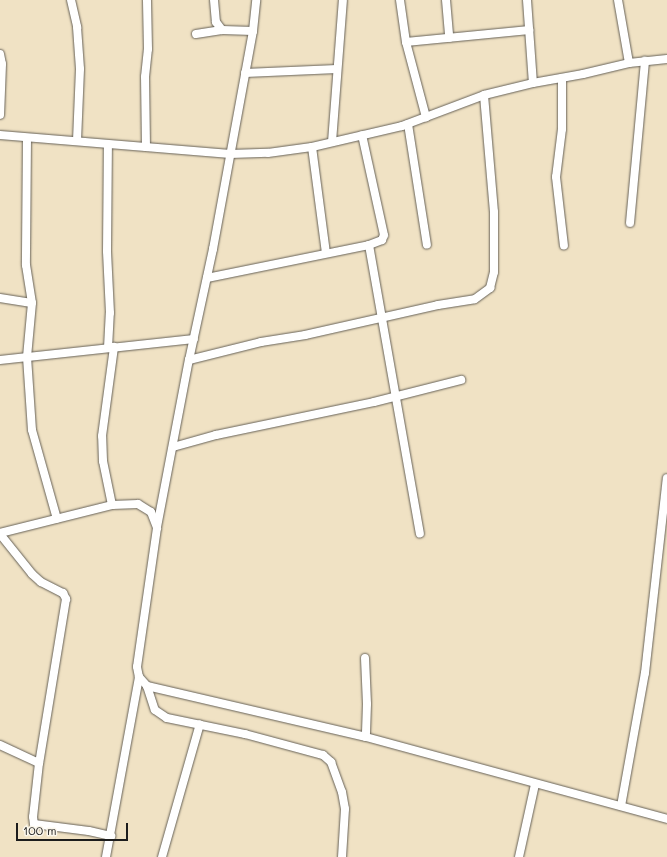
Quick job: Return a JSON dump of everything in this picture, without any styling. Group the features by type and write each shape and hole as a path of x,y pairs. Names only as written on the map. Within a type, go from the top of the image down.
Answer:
{"street":[{"path":"71,0 77,27 80,69 77,141"},
{"path":"146,147 145,77 148,49 147,0"},
{"path":"214,0 215,17 222,30"},
{"path":"106,857 139,677 137,667 157,528 246,72 253,31 256,0"},
{"path":"332,142 343,0"},
{"path":"400,0 406,42 426,117"},
{"path":"446,0 449,38"},
{"path":"527,0 533,83"},
{"path":"618,0 629,63"},
{"path":"196,34 222,30 253,31"},
{"path":"406,42 530,30"},
{"path":"0,54 2,64 0,115"},
{"path":"0,135 230,154 268,153 312,147 408,124 484,95 533,83 629,63 667,59"},
{"path":"630,223 645,61"},
{"path":"246,72 337,69"},
{"path":"562,78 562,129 556,177 564,246"},
{"path":"190,360 261,342 305,335 382,317 475,299 490,288 494,272 494,212 484,95"},
{"path":"408,124 427,245"},
{"path":"207,278 369,245 382,240 384,235 362,135"},
{"path":"27,138 26,265 32,302 27,357 32,430 57,518"},
{"path":"108,145 107,252 111,347 102,436 104,461 112,505"},
{"path":"312,147 326,253"},
{"path":"369,245 420,534"},
{"path":"0,298 32,302"},
{"path":"0,360 194,339"},
{"path":"173,447 216,435 397,397 462,380"},
{"path":"621,806 645,673 667,478"},
{"path":"111,836 89,831 34,824 33,817 39,763 66,599 64,593 41,582 32,574 0,533 112,505 138,504 151,512 157,528"},
{"path":"365,658 368,712 366,737"},
{"path":"139,677 147,686 155,710 167,718 245,734 323,755 331,762 342,792 345,809 342,857"},
{"path":"147,686 366,737 667,819"},
{"path":"162,857 200,724"},
{"path":"0,745 39,763"},
{"path":"519,857 535,784"}]}
